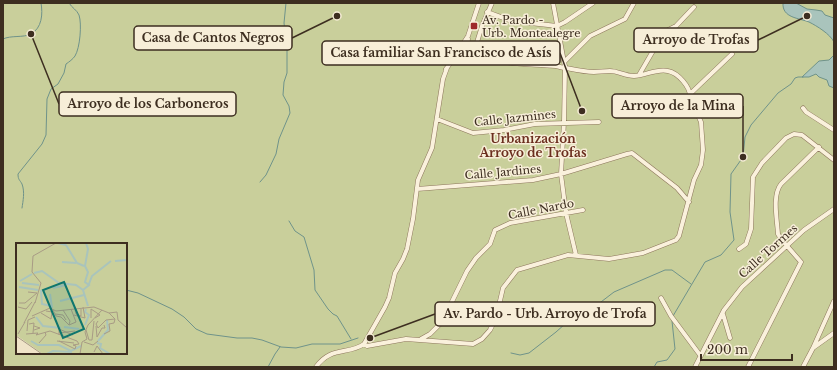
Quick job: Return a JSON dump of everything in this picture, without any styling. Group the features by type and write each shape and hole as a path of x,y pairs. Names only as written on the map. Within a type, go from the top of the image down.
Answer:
{"street":[{"path":"364,344 385,307 389,298 395,273 407,249 421,172 432,148 443,79 446,69 459,54 466,49 468,36 479,3"},
{"path":"474,52 487,12 492,3"},
{"path":"552,3 565,67 561,174 566,213 576,255"},
{"path":"487,12 512,21 557,26 593,3"},
{"path":"565,67 590,36 625,19 634,3"},
{"path":"639,75 664,32 676,26 694,7"},
{"path":"446,69 466,49 468,36"},
{"path":"316,367 328,355 364,344 367,346 406,339 473,344 482,339 490,330 496,318 503,288 517,270 568,255 609,259 643,253 676,240 679,236 694,180 701,165 703,150 701,122 690,98 688,89 677,75 673,72 664,70 629,76 609,71 589,72 565,67 505,62 493,60 466,49"},
{"path":"690,94 732,54"},
{"path":"803,108 806,112 834,130"},
{"name":"Calle Jazmines","path":"437,119 473,133 504,130 535,124 599,122"},
{"path":"739,249 746,244 752,229 752,182 756,172 762,163 786,138 794,134 802,135 820,147 834,160"},
{"path":"748,367 800,264 800,260 786,246 778,234 776,195 778,188 820,147"},
{"name":"Calle Jardines","path":"417,189 533,180 561,174 620,156 632,154 677,188 689,202"},
{"name":"Calle Tormes","path":"695,367 722,314 742,287 804,230 834,209"},
{"name":"Calle Nardo","path":"421,340 430,334 442,322 467,271 476,258 490,244 495,230 510,223 583,210"},
{"path":"661,298 671,316 700,355"},
{"path":"802,367 813,348 834,301"},
{"path":"722,314 730,338"},
{"path":"813,348 834,332"}],"green space":[{"path":"3,3 834,3 834,367 3,367"}],"water":[{"path":"783,3 796,3 807,9 822,11 825,15 834,18 834,42 826,33 816,26 788,15 783,8"},
{"path":"834,55 834,88 829,86 827,80 816,74 809,77 802,77 819,61 829,60"}],"waterway":[{"path":"3,39 28,35 35,31 41,20 41,3"},
{"path":"22,208 24,196 22,184 18,174 42,144 46,135 47,99 51,89 58,84 64,73 66,64 75,56 77,52 80,19 78,13 69,3"},
{"path":"260,182 266,175 276,154 279,139 290,113 289,106 283,95 284,82 287,73 287,50 284,23 286,3"},
{"path":"673,316 705,262 721,255 734,240 730,212 731,174 743,157 745,137 751,125 778,93 791,84 795,78 803,77"},
{"path":"289,221 295,231 304,237 314,270 315,290 328,309 337,316 351,339"},
{"path":"511,353 520,355 529,353 575,315 597,305 614,292 665,270 672,270 691,284"},
{"path":"127,290 138,293 172,309 184,317 196,329 207,334 237,338 252,338 281,347 296,348 312,344 340,344 358,338"},
{"path":"654,367 657,362 667,360 675,349 672,321"},
{"path":"268,367 280,347"}],"place":[{"name":"Casa de Cantos Negros","path":"337,16"},
{"name":"Arroyo de Trofas","path":"807,16"},
{"name":"Av. Pardo - Urb. Montealegre","path":"474,26"},
{"name":"Arroyo de los Carboneros","path":"31,34"},
{"name":"Casa familiar San Francisco de Asís","path":"582,111"},
{"name":"Arroyo de la Mina","path":"743,157"},
{"name":"Av. Pardo - Urb. Arroyo de Trofa","path":"370,338"}],"district":[{"name":"Urbanización Arroyo de Trofas","path":"533,145"}]}
